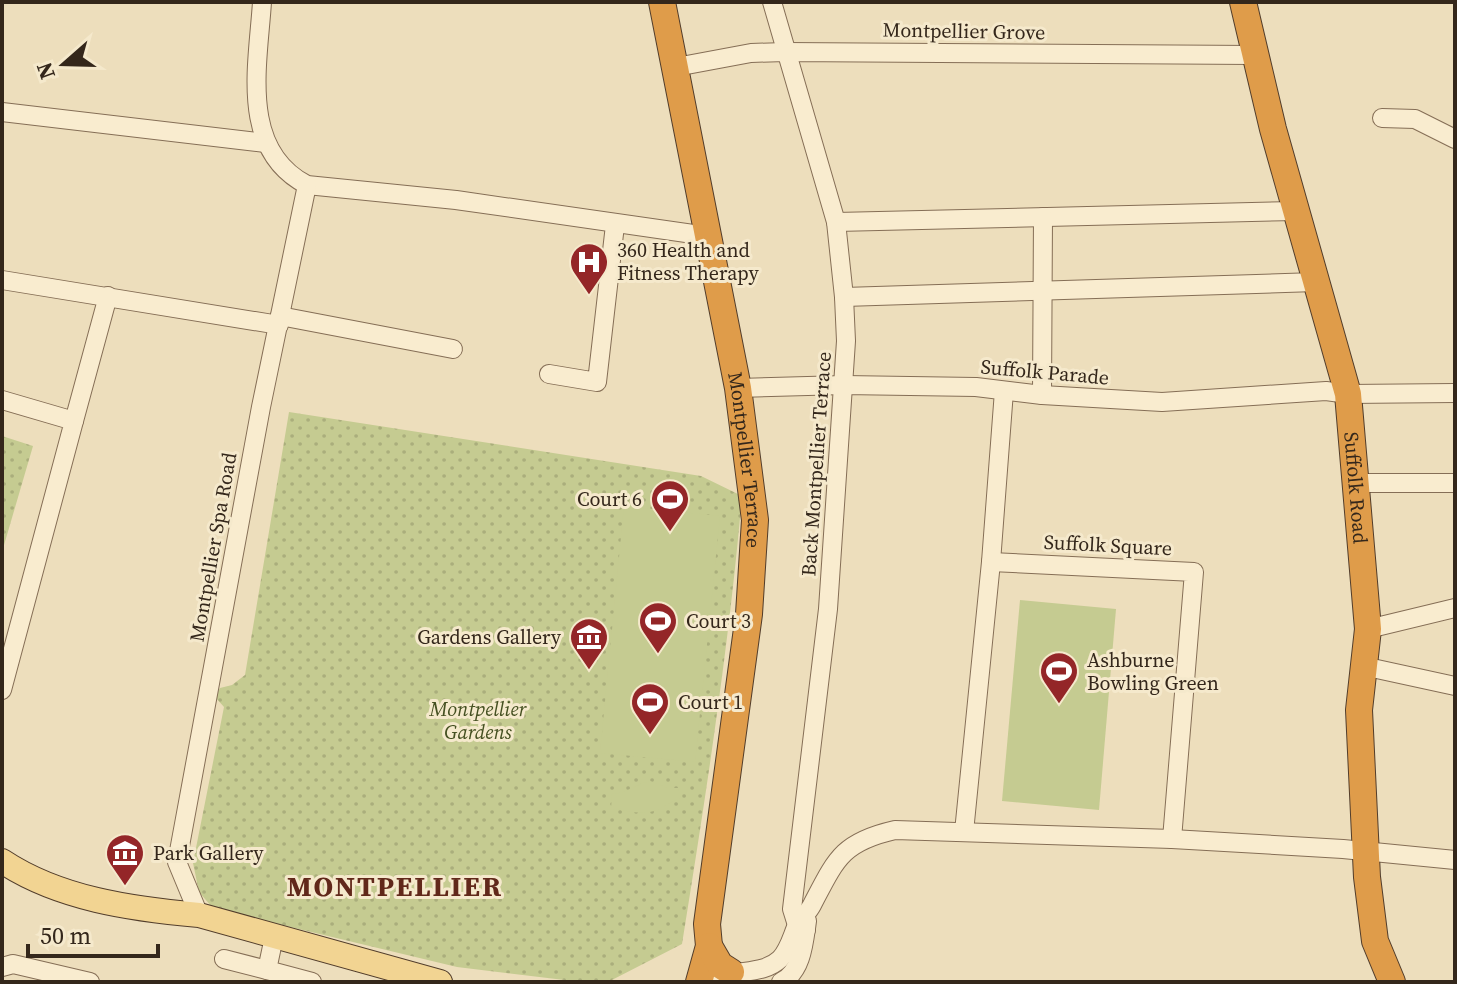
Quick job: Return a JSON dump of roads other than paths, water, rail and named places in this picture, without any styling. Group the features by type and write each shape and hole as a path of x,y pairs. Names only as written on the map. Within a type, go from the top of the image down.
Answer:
{"highway":[{"name":"Montpellier Terrace","path":"662,2 738,388 753,497 753,556 734,735 699,982"},
{"name":"Suffolk Road","path":"1243,2 1254,55 1348,394 1368,629 1359,710 1366,851 1372,928 1377,951 1392,982"},
{"name":"Montpellier Terrace","path":"680,982 697,940 708,935"},
{"path":"708,935 727,979"}],"main road":[{"path":"2,861 23,875 75,895 164,912 199,915 440,982"}],"street":[{"path":"262,2 257,111 266,143 283,168 307,185 456,200 707,236"},
{"name":"Back Montpellier Terrace","path":"772,2 836,222 844,297 844,385 828,609 792,909 804,922"},
{"name":"Montpellier Grove","path":"676,67 751,53 785,52 1254,55"},
{"path":"2,112 266,143"},
{"path":"1382,118 1415,119 1455,139"},
{"name":"Montpellier Spa Road","path":"199,915 177,862 261,407 307,185"},
{"path":"836,222 1296,211"},
{"path":"1042,395 1043,217"},
{"path":"549,374 597,382 615,225"},
{"path":"2,280 280,320 453,349"},
{"path":"844,297 1316,282"},
{"path":"2,690 108,296"},
{"name":"Suffolk Parade","path":"738,388 844,385 976,387 1042,395 1162,402 1326,391 1348,394 1455,393"},
{"path":"964,832 991,562 1004,391"},
{"path":"2,400 74,421"},
{"path":"1357,483 1455,483"},
{"name":"Suffolk Square","path":"991,562 1194,572 1172,839"},
{"path":"1368,629 1455,608"},
{"path":"1363,666 1455,686"},
{"path":"727,979 760,970 783,956 838,858 865,838 895,830 1172,839 1455,860"},
{"path":"727,979 781,982 797,967 804,922"},
{"path":"267,970 274,937"},
{"path":"224,959 312,982"},
{"path":"777,961 781,982"},
{"path":"2,967 13,964 90,982"}],"place":[{"name":"360 Health and Fitness Therapy","path":"589,296"},
{"name":"Court 6","path":"670,533"},
{"name":"Court 3","path":"658,655"},
{"name":"Gardens Gallery","path":"589,671"},
{"name":"Ashburne Bowling Green","path":"1059,705"},
{"name":"Court 1","path":"650,736"},
{"name":"Park Gallery","path":"125,887"}],"district":[{"name":"MONTPELLIER","path":"395,886"}],"park label":[{"name":"Montpellier Gardens","path":"478,720"}]}
